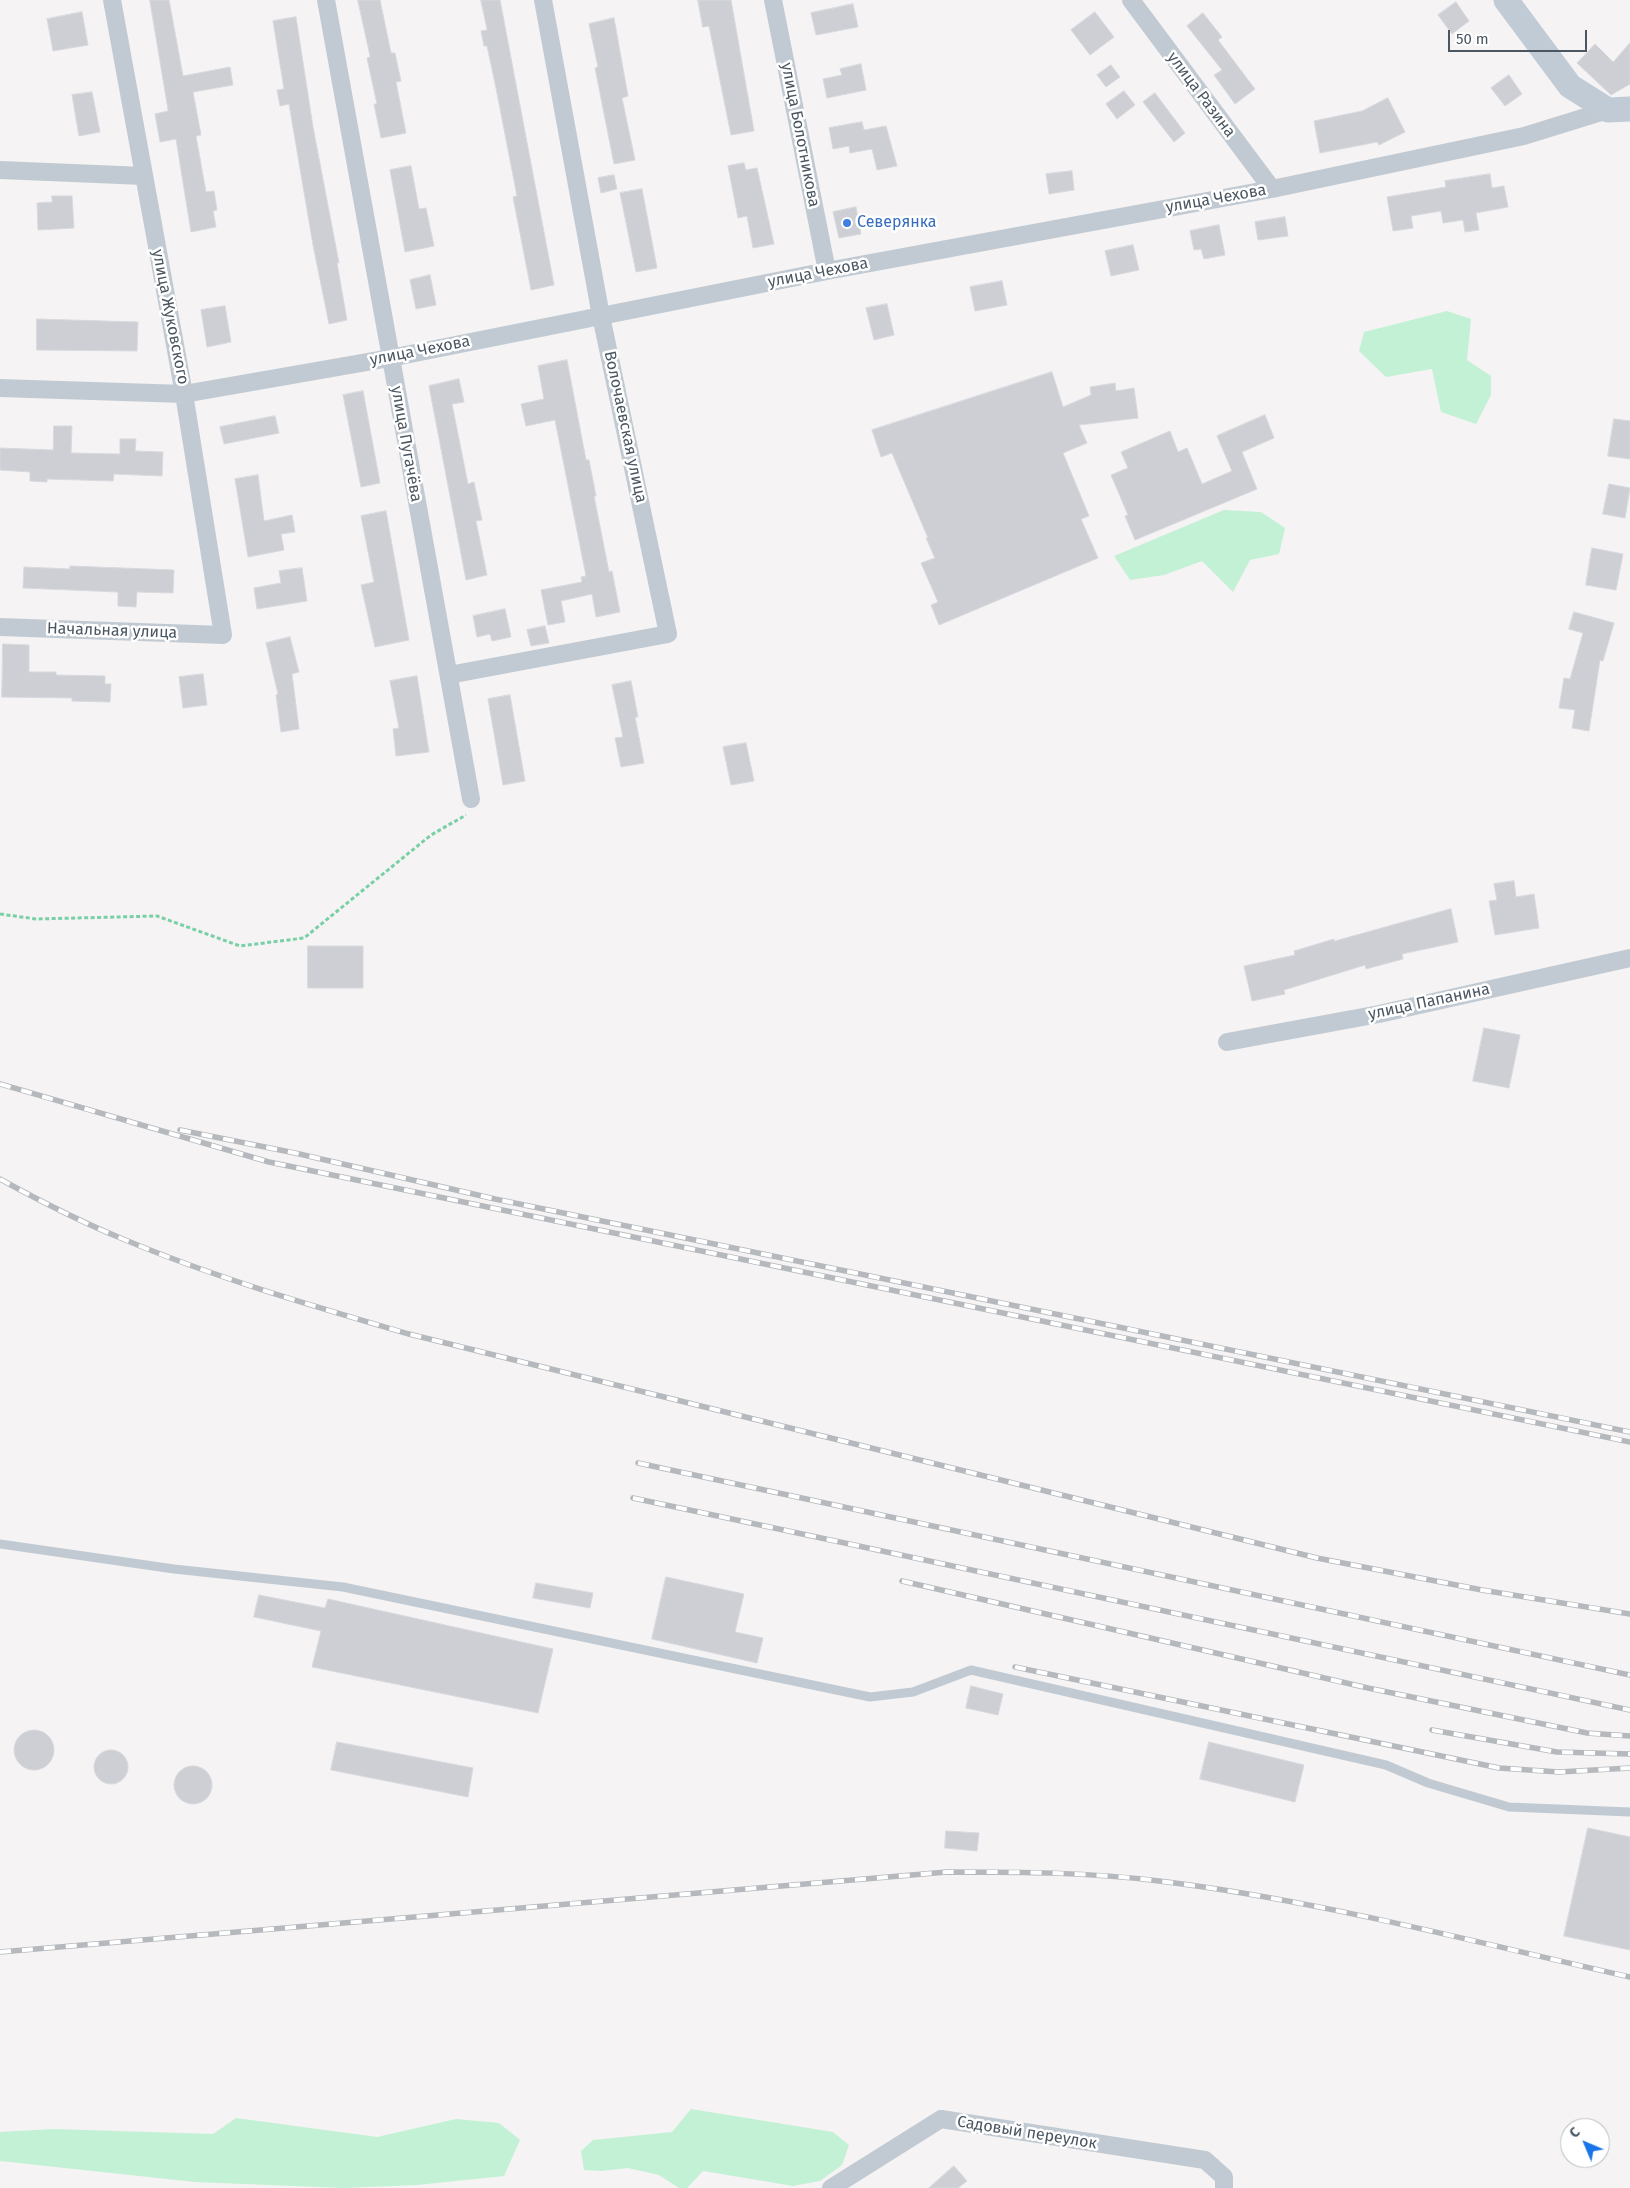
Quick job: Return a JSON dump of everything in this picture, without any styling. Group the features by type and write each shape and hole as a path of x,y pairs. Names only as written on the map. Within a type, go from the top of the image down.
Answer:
{"main road":[{"path":"1506,0 1570,86 1619,110"}],"street":[{"name":"улица Жуковского","path":"112,0 184,394 223,635"},
{"name":"улица Пугачёва","path":"326,0 471,799"},
{"name":"Волочаевская улица","path":"449,675 668,634 601,316 543,0"},
{"name":"улица Болотникова","path":"773,0 827,271"},
{"name":"улица Разина","path":"1131,0 1272,189"},
{"name":"улица Чехова","path":"0,388 184,394 390,358 827,271 1272,189 1524,136 1619,110"},
{"path":"0,170 144,176"},
{"name":"Начальная улица","path":"0,627 223,635"},
{"name":"улица Папанина","path":"1227,1042 1379,1014 1630,958"},
{"name":"Садовый переулок","path":"831,2188 941,2119 1205,2160 1224,2176 1224,2188"}],"lane":[{"path":"0,1544 174,1569 343,1587 870,1697 913,1692 971,1670 1386,1765 1428,1783 1509,1807 1630,1812"}],"path":[{"path":"0,914 36,919 157,916 240,946 304,938 431,835 473,811 471,799"}],"green space":[{"path":"1447,311 1471,319 1467,360 1491,376 1491,395 1476,424 1441,412 1432,369 1386,377 1359,351 1364,332"},
{"path":"1224,510 1261,512 1285,528 1279,554 1250,560 1233,592 1202,561 1164,575 1130,580 1114,556"},
{"path":"691,2109 833,2132 849,2145 842,2165 820,2181 793,2186 703,2171 687,2188 679,2188 659,2175 628,2168 601,2171 584,2170 581,2151 593,2140 672,2132"},
{"path":"236,2118 377,2137 456,2119 499,2123 520,2140 504,2176 417,2185 343,2188 195,2182 0,2161 0,2132 53,2129 213,2134"}],"building":[{"path":"150,0 169,0 183,76 230,67 233,85 193,92 201,135 196,136 206,192 214,191 217,210 213,211 216,227 191,232 176,139 160,142 155,114 168,111"},
{"path":"358,0 380,0 391,53 395,53 401,81 396,82 406,133 381,138 374,104 377,104 367,58 370,57"},
{"path":"481,0 500,0 554,285 531,290 513,197 517,196 487,46 484,46 481,31 487,30"},
{"path":"698,0 731,0 754,131 731,135 709,26 703,27"},
{"path":"1456,2 1469,21 1452,34 1438,15"},
{"path":"853,4 858,27 816,35 811,13"},
{"path":"82,12 88,45 53,51 47,19"},
{"path":"1095,12 1114,37 1090,55 1071,30"},
{"path":"1203,13 1222,37 1218,40 1255,89 1235,104 1214,75 1222,70 1187,26"},
{"path":"296,17 313,127 339,263 337,263 347,320 329,324 313,245 289,104 280,106 277,90 284,89 273,21"},
{"path":"614,18 628,96 622,98 635,160 614,164 595,68 598,67 589,24"},
{"path":"1630,43 1630,84 1611,95 1577,63 1595,44 1613,62"},
{"path":"861,64 866,90 827,98 823,79 842,75 840,69"},
{"path":"1111,65 1120,77 1106,87 1097,75"},
{"path":"1509,75 1522,94 1505,106 1491,88"},
{"path":"1124,91 1135,105 1117,119 1106,104"},
{"path":"92,92 100,132 79,136 72,95"},
{"path":"1155,93 1185,133 1174,142 1143,102"},
{"path":"1388,98 1405,132 1379,145 1377,142 1320,153 1314,121 1362,111"},
{"path":"862,122 864,130 886,126 897,166 877,170 872,149 850,153 849,146 833,149 829,128"},
{"path":"744,163 746,170 757,168 774,244 753,248 747,216 738,218 728,166"},
{"path":"411,166 419,209 426,208 434,246 405,252 390,170"},
{"path":"1072,171 1074,190 1049,194 1046,174"},
{"path":"1490,174 1492,188 1504,186 1508,207 1476,213 1479,230 1465,232 1463,220 1443,223 1441,211 1411,216 1413,228 1393,231 1387,197 1446,187 1445,181"},
{"path":"614,175 617,189 601,193 598,178"},
{"path":"642,189 657,268 636,272 620,193"},
{"path":"52,196 72,196 74,228 38,230 37,203 52,202"},
{"name":"Северянка","path":"856,207 861,234 839,238 833,212"},
{"path":"1285,217 1288,236 1258,240 1255,222"},
{"path":"1219,225 1225,255 1204,259 1201,249 1194,250 1190,231"},
{"path":"1133,245 1139,270 1111,276 1105,251"},
{"path":"430,275 436,305 416,309 410,280"},
{"path":"1002,281 1007,305 975,311 970,287"},
{"path":"887,304 894,335 874,340 866,308"},
{"path":"225,306 231,342 207,347 201,310"},
{"path":"37,319 138,322 137,351 37,350"},
{"path":"567,360 586,460 589,460 609,572 612,571 620,612 596,617 592,594 561,601 565,622 548,625 541,590 582,582 581,577 586,576 555,420 526,426 521,404 544,399 538,366"},
{"path":"1052,372 1063,407 1091,395 1090,387 1115,383 1116,391 1134,388 1138,418 1079,425 1087,443 1063,453 1089,516 1081,519 1098,558 939,625 931,605 938,602 921,563 935,558 892,453 881,457 872,430"},
{"path":"459,379 464,402 452,404 468,484 474,482 482,520 476,521 487,575 466,580 429,386"},
{"path":"363,391 380,483 361,487 343,395"},
{"path":"1265,415 1274,438 1242,452 1257,489 1135,540 1125,516 1128,515 1111,475 1128,468 1121,452 1170,431 1178,452 1187,448 1202,484 1232,471 1217,436"},
{"path":"275,416 279,433 224,444 220,427"},
{"path":"1614,419 1630,421 1630,459 1608,456"},
{"path":"54,426 72,426 71,453 120,454 120,439 136,439 135,451 163,452 162,476 114,474 113,481 47,479 47,482 30,481 30,472 0,470 0,448 53,450"},
{"path":"258,475 264,521 292,515 295,532 281,534 284,550 248,557 235,479"},
{"path":"1609,484 1630,488 1625,518 1603,514"},
{"path":"386,511 409,640 375,647 361,585 374,582 361,516"},
{"path":"1592,548 1623,554 1616,590 1586,585"},
{"path":"70,566 174,570 173,593 137,592 136,607 118,606 118,592 23,588 24,567 70,569"},
{"path":"302,568 307,601 257,609 254,588 281,583 279,571"},
{"path":"505,609 511,637 492,641 490,634 477,637 473,616"},
{"path":"1574,612 1614,623 1603,661 1600,660 1589,731 1572,728 1575,710 1559,708 1564,678 1570,679 1583,633 1569,629"},
{"path":"545,626 549,643 531,646 527,630"},
{"path":"290,637 299,672 292,674 299,729 281,732 276,695 278,694 266,643"},
{"path":"3,644 29,645 29,672 56,672 56,675 105,676 105,684 111,684 110,702 72,701 72,698 2,697"},
{"path":"203,674 207,705 183,708 179,677"},
{"path":"417,676 429,752 396,756 393,729 399,728 390,681"},
{"path":"631,681 638,717 635,717 644,763 621,767 615,738 623,737 612,685"},
{"path":"510,695 525,781 503,785 488,699"},
{"path":"746,743 754,781 731,785 723,747"},
{"path":"1514,881 1516,897 1534,894 1539,928 1495,935 1489,901 1497,900 1494,884"},
{"path":"1451,909 1458,942 1402,954 1403,959 1366,969 1365,965 1284,990 1285,994 1252,1001 1244,966 1295,955 1294,951 1334,939 1334,941"},
{"path":"308,946 363,946 363,988 308,988"},
{"path":"1484,1028 1520,1035 1509,1088 1473,1081"},
{"path":"666,1577 744,1594 735,1632 763,1638 757,1663 652,1639"},
{"path":"536,1583 593,1593 590,1608 533,1598"},
{"path":"259,1595 325,1608 328,1599 553,1649 538,1713 312,1667 321,1631 254,1617"},
{"path":"971,1686 1003,1694 998,1715 966,1708"},
{"path":"38,1730 45,1733 51,1739 54,1750 53,1758 45,1767 38,1770 30,1770 23,1767 15,1758 14,1746 17,1739 26,1731"},
{"path":"337,1742 473,1768 468,1797 331,1770"},
{"path":"1209,1742 1304,1765 1295,1802 1200,1779"},
{"path":"111,1750 118,1751 123,1755 127,1760 127,1774 123,1779 118,1783 111,1784 104,1783 99,1779 95,1774 94,1767 95,1760 99,1755 104,1751"},
{"path":"193,1766 207,1771 212,1785 207,1799 193,1804 179,1799 174,1785 179,1771"},
{"path":"1588,1828 1630,1837 1630,1950 1564,1936"},
{"path":"946,1831 979,1833 977,1851 945,1848"},
{"path":"954,2166 967,2181 958,2188 929,2188"}],"railway":[{"path":"0,1084 269,1162 1630,1442"},
{"path":"180,1130 295,1153 495,1199 1630,1432"},
{"path":"0,1179 76,1218 158,1253 265,1291 409,1334 1317,1558 1482,1590 1630,1614"},
{"path":"638,1463 1630,1675"},
{"path":"633,1498 1630,1710"},
{"path":"902,1581 1368,1688 1587,1733 1630,1736"},
{"path":"1015,1667 1499,1768 1559,1772 1630,1768"},
{"path":"1432,1730 1557,1752 1630,1754"},
{"path":"0,1952 947,1872 1027,1872 1132,1878 1277,1899 1395,1923 1630,1977"}],"place":[{"name":"Северянка","path":"847,223"}]}
